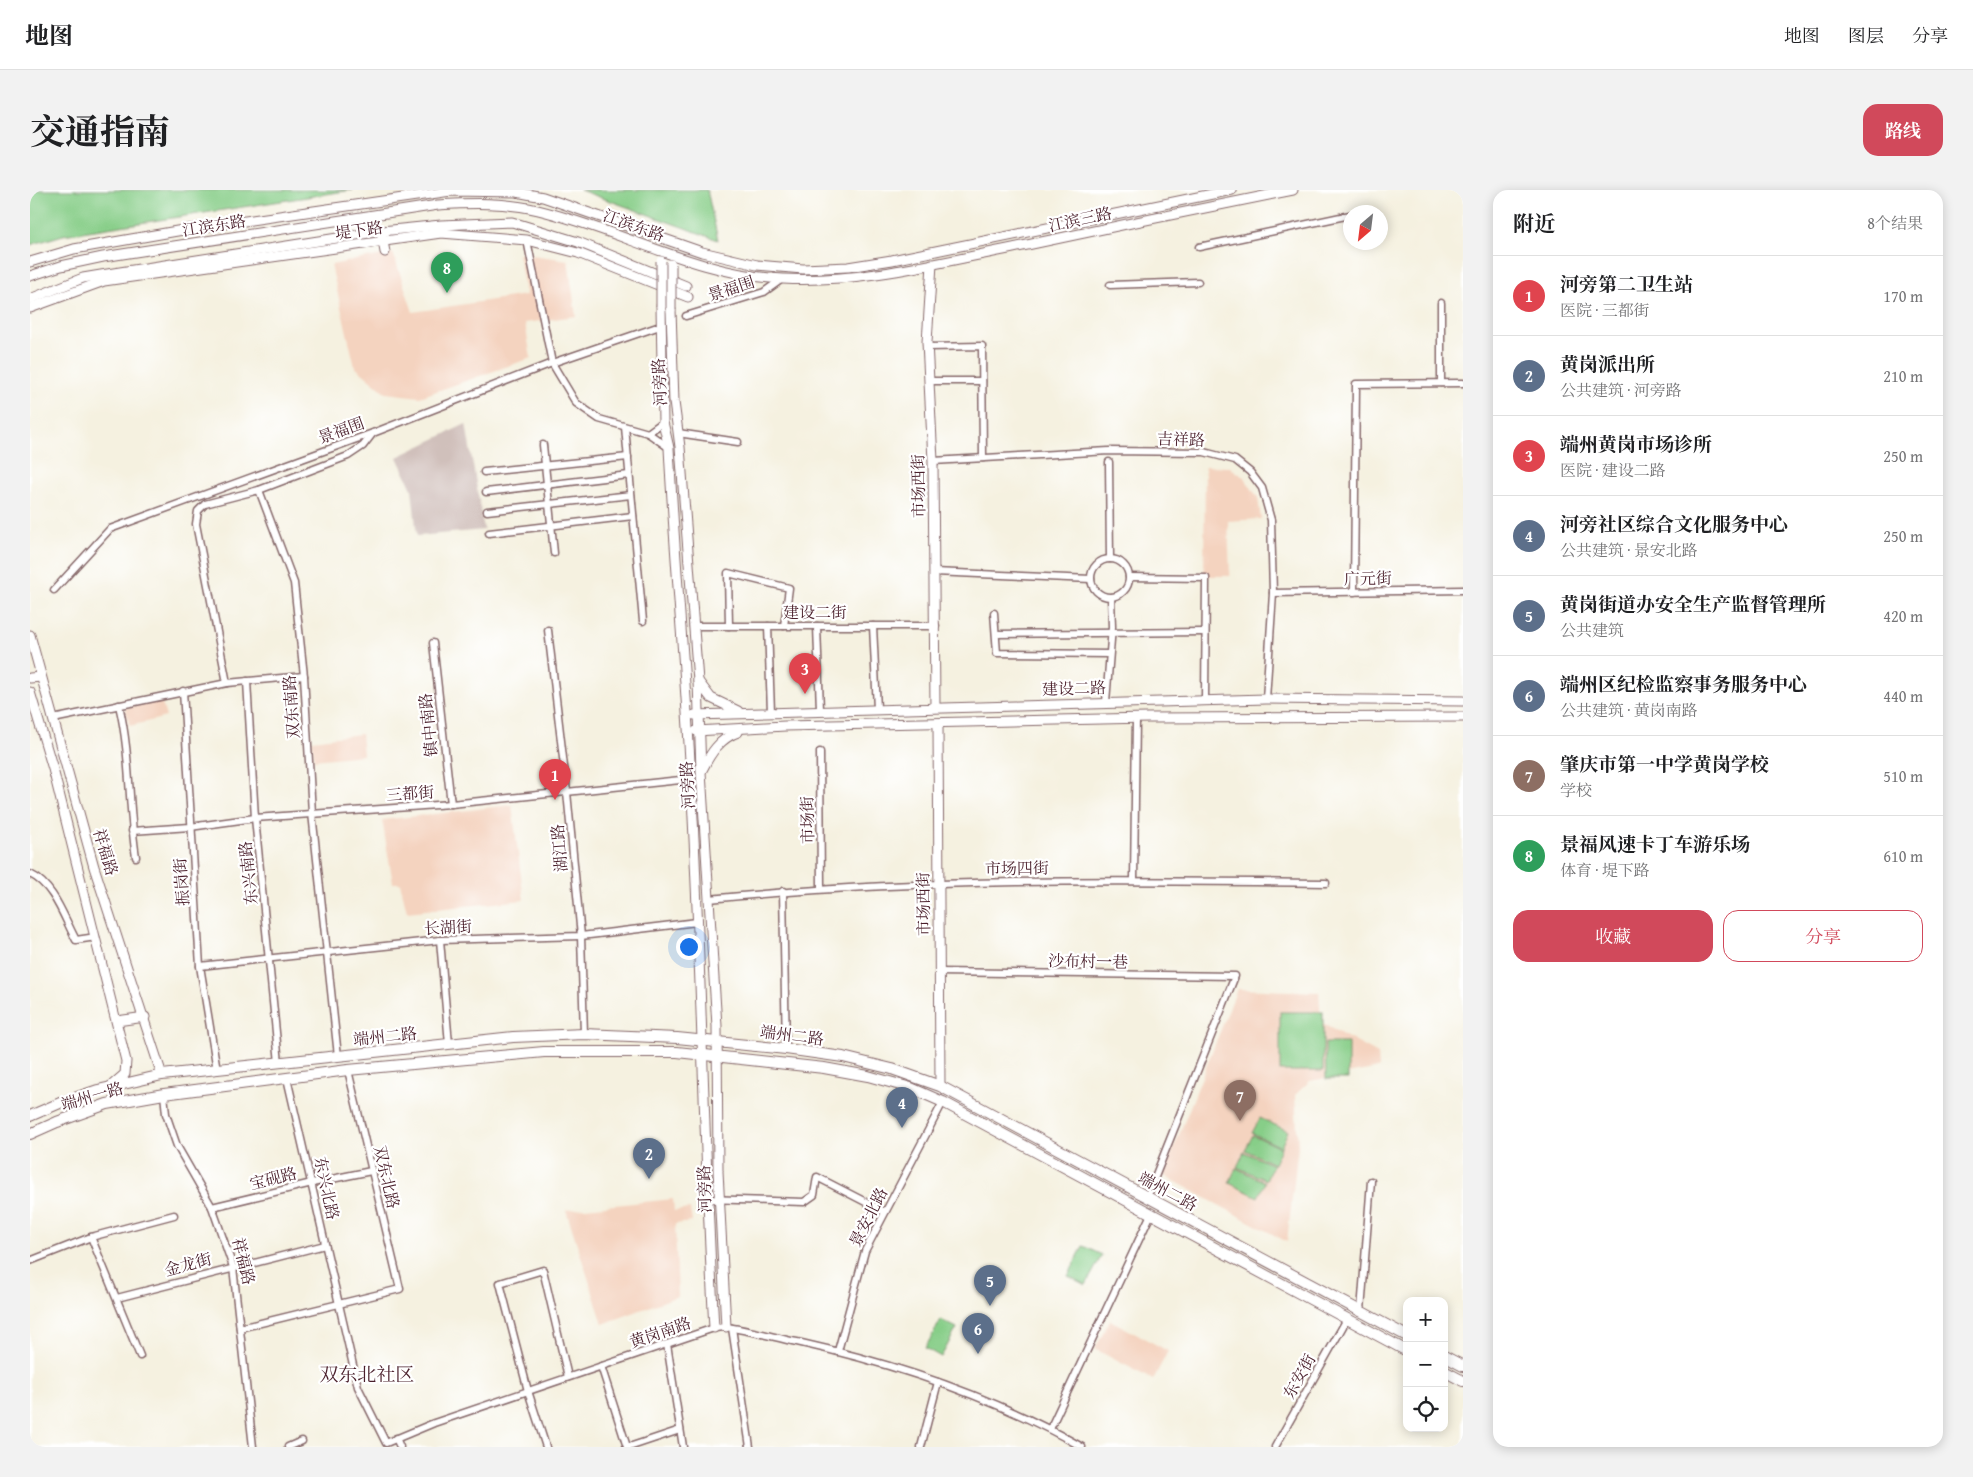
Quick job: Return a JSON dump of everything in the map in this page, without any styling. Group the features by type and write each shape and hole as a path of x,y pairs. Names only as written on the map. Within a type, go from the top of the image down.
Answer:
{"main road":[{"name":"端州二路","path":"110,1087 162,1075 514,1036 584,1034 677,1038 843,1057 876,1064 940,1086 1403,1334"},
{"path":"677,1038 677,1052"},
{"path":"760,1062 762,1047"},
{"name":"端州二路","path":"164,1094 348,1070 544,1052 677,1052 824,1068 868,1076 911,1088 943,1102 1403,1349"},
{"name":"端州一路","path":"30,1116 60,1103 110,1087"},
{"name":"端州一路","path":"30,1134 56,1122 107,1104 164,1094"},
{"path":"1448,1358 1463,1366"},
{"path":"1448,1373 1463,1381"}],"street":[{"name":"江滨三路","path":"892,260 1232,190"},
{"name":"江滨三路","path":"932,264 1293,190"},
{"name":"江滨东路","path":"30,262 74,249 183,230 451,191 516,192 543,197 667,241 702,252 757,265 803,269 848,267 892,260"},
{"name":"江滨东路","path":"30,276 61,266 102,257 438,205 477,203 536,210 600,228 671,260 699,264 741,274 782,279 852,277 932,264"},
{"path":"1199,247 1343,216"},
{"name":"堤下路","path":"30,299 83,278 101,275 382,231 441,224 512,222 578,242 686,286"},
{"path":"382,231 385,252"},
{"name":"堤下路","path":"30,308 104,281 441,233 527,240 578,253 688,297"},
{"path":"527,240 552,363 576,403 599,419 648,433 669,448"},
{"name":"河旁路","path":"667,241 661,256 660,326 664,422 669,448 688,731 703,1055 706,1200 714,1328"},
{"name":"河旁路","path":"667,241 671,260 674,402 698,680 701,772 718,1042 720,1200 729,1327 750,1447"},
{"name":"市场西街","path":"932,264 928,347 934,461 935,707"},
{"name":"景福围","path":"686,316 764,292 782,279"},
{"path":"1110,286 1198,282"},
{"path":"1441,303 1441,383"},
{"path":"660,326 671,326"},
{"name":"景福围","path":"54,590 110,528 373,433 552,363 660,326"},
{"path":"928,347 982,346 983,458"},
{"path":"929,381 982,381"},
{"path":"1354,592 1356,384 1463,383"},
{"name":"河旁路","path":"648,433 664,422"},
{"path":"625,427 642,621"},
{"path":"227,683 196,524 198,511 205,504 259,490 348,456 363,446 373,433"},
{"path":"678,433 738,442"},
{"path":"543,445 554,553"},
{"name":"吉祥路","path":"934,461 1109,451 1197,452 1234,460 1250,472 1262,488 1268,503 1271,520 1273,593 1266,699"},
{"path":"484,472 628,457"},
{"path":"1109,462 1110,560"},
{"path":"486,492 630,476"},
{"name":"双东南路","path":"259,490 294,583 304,676 312,814 338,1056"},
{"path":"487,511 631,494"},
{"path":"489,533 633,516"},
{"path":"1110,560 1122,564 1129,577 1123,592 1111,597 1105,596 1096,590 1092,573 1099,563 1110,560"},
{"path":"934,572 1092,579"},
{"path":"730,626 728,573 789,588 784,626"},
{"path":"1129,577 1206,578 1204,632 1205,700"},
{"name":"广元街","path":"1273,593 1463,590"},
{"path":"1106,702 1111,633 1111,597"},
{"path":"994,613 997,653 1110,654"},
{"name":"建设二街","path":"693,626 936,626"},
{"path":"768,626 771,712"},
{"path":"817,626 820,710"},
{"path":"873,626 877,709"},
{"name":"湖江路","path":"548,630 567,792 581,936 584,1034"},
{"path":"996,634 1204,632"},
{"name":"祥福路","path":"30,635 40,677 94,867 145,1018 162,1075"},
{"name":"镇中南路","path":"433,644 451,804"},
{"path":"52,720 227,683 304,676"},
{"path":"30,678 40,677"},
{"path":"698,680 711,698 741,712"},
{"name":"东兴南路","path":"247,681 255,818 280,1063"},
{"name":"振岗街","path":"184,691 190,827 200,966 217,1070"},
{"name":"祥福路","path":"30,692 35,723 96,937 126,1061 125,1074 110,1087"},
{"name":"建设二路","path":"686,715 1205,700 1463,701"},
{"path":"119,705 127,738 132,831 136,857"},
{"path":"784,711 785,726"},
{"name":"建设二路","path":"688,731 785,726 1136,718 1463,717"},
{"path":"1134,880 1136,718"},
{"name":"市场西街","path":"938,723 937,882 940,1086"},
{"path":"701,772 716,747 732,734 745,729"},
{"name":"市场街","path":"820,752 821,889"},
{"name":"三都街","path":"132,831 190,827 255,818 451,804 690,779"},
{"path":"30,874 36,877 50,891 76,940 96,937"},
{"name":"市场四街","path":"709,899 783,891 937,882 1134,880 1326,883"},
{"path":"783,891 786,1049"},
{"name":"长湖街","path":"200,966 440,940 581,936 697,922"},
{"path":"440,940 449,1044"},
{"name":"沙布村一巷","path":"939,972 1236,976 1147,1197"},
{"path":"117,1021 145,1018"},
{"name":"双东北路","path":"339,1304 400,1289 348,1070"},
{"name":"东兴北路","path":"287,1078 339,1304"},
{"name":"祥福路","path":"164,1094 166,1114 177,1146 212,1207 233,1266 252,1446"},
{"name":"景安北路","path":"838,1351 865,1251 943,1102"},
{"name":"宝砚路","path":"212,1207 371,1171"},
{"path":"706,1200 804,1202 814,1195 817,1177 885,1212"},
{"path":"1361,1312 1371,1181"},
{"path":"1050,1429 1151,1214"},
{"path":"30,1261 91,1237 174,1215"},
{"path":"91,1237 140,1356"},
{"name":"金龙街","path":"117,1298 233,1266 325,1245"},
{"path":"546,1447 528,1391 500,1283 543,1270 568,1377"},
{"path":"240,1328 339,1304 358,1387 386,1443 396,1438 400,1447"},
{"name":"东安街","path":"1275,1447 1346,1319"},
{"name":"黄岗南路","path":"396,1438 434,1422 714,1328 729,1327 838,1351 966,1391 1050,1429 1082,1447"},
{"path":"667,1344 683,1447"},
{"path":"601,1366 628,1447 680,1430"},
{"path":"921,1447 938,1382"},
{"path":"288,1447 302,1441"}],"shaded area":[{"path":"393,253 413,312 526,295 518,253 568,260 576,316 525,323 531,358 420,397 386,393 355,367 331,265"},
{"path":"466,424 484,530 417,536 412,489 397,457"},
{"path":"1205,466 1229,467 1244,477 1258,498 1261,519 1228,521 1230,576 1204,576"},
{"path":"161,699 166,717 130,726 125,708"},
{"path":"361,734 363,755 314,760 312,740"},
{"path":"512,805 524,900 407,912 400,883 393,883 382,820"},
{"path":"1237,989 1319,992 1321,1023 1378,1054 1379,1068 1310,1081 1295,1095 1298,1147 1287,1242 1163,1175"},
{"path":"673,1199 674,1211 690,1209 692,1222 675,1224 678,1296 603,1324 566,1210"},
{"path":"1110,1320 1168,1351 1153,1380 1095,1349"}],"green space":[{"path":"30,190 352,190 63,235 30,245"},
{"path":"580,190 707,190 718,240"},
{"path":"1280,1012 1323,1012 1323,1071 1280,1071"},
{"path":"1325,1043 1348,1043 1348,1079 1326,1079"},
{"path":"1260,1118 1288,1131 1281,1147 1252,1133"},
{"path":"1253,1135 1281,1148 1274,1164 1245,1150"},
{"path":"1244,1152 1273,1165 1266,1180 1237,1167"},
{"path":"1236,1168 1265,1182 1258,1197 1229,1183"},
{"path":"1083,1246 1102,1255 1086,1285 1068,1276"},
{"path":"941,1320 957,1328 941,1357 925,1348"}],"place":[{"name":"景福风速卡丁车游乐场","path":"447,293"},
{"name":"端州黄岗市场诊所","path":"805,694"},
{"name":"河旁第二卫生站","path":"555,800"},
{"name":"肇庆市第一中学黄岗学校","path":"1240,1121"},
{"name":"河旁社区综合文化服务中心","path":"902,1128"},
{"name":"黄岗派出所","path":"649,1179"},
{"name":"黄岗街道办安全生产监督管理所","path":"990,1306"},
{"name":"端州区纪检监察事务服务中心","path":"978,1354"}],"district":[{"name":"双东北社区","path":"367,1374"}]}
